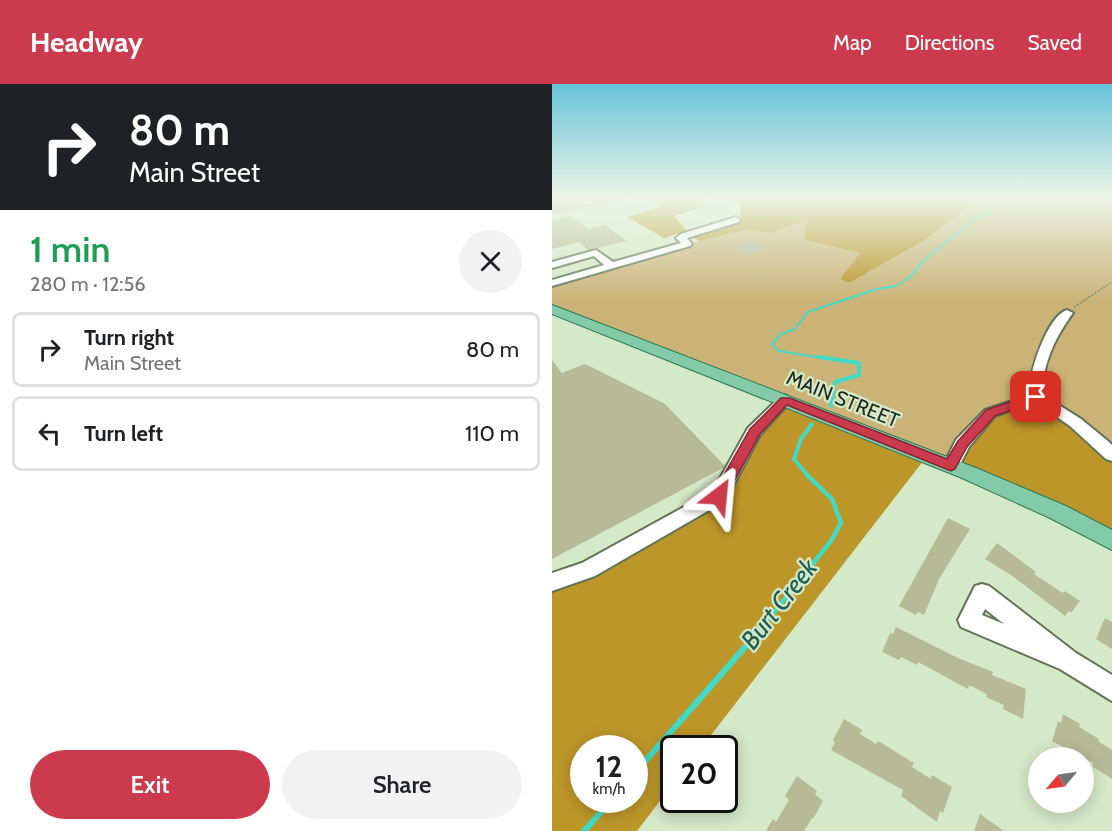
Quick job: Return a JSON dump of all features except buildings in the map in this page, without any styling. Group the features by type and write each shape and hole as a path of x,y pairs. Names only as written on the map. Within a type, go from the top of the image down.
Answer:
{"main road":[{"name":"MAIN STREET","path":"552,309 951,466 1058,512 1112,541"}],"street":[{"path":"552,284 687,244 681,238 697,232"},
{"path":"565,280 552,266 596,253 612,266"},
{"path":"1036,397 1034,387 1047,345 1055,327 1067,313"},
{"path":"951,466 962,444 990,413 1036,397 1068,415 1089,431 1112,455"},
{"path":"552,582 588,570 719,496 754,432 785,400"},
{"path":"1068,661 1112,689"}],"path":[{"path":"1067,313 1081,301 1112,282"}],"shaded area":[{"path":"653,232 684,232 664,238"},
{"path":"705,232 738,232 699,241 691,236"},
{"path":"738,232 805,232 805,240 860,253 840,279 849,283 936,232 1112,232 1112,455 951,466 552,309 552,283"},
{"path":"805,232 936,232 849,283 840,279 860,253 805,240"},
{"path":"1036,397 1112,455 1112,544 951,466 990,413"},
{"path":"785,400 927,456 711,735 660,735 660,801 637,831 552,831 552,582 719,496 754,432"}],"waterway":[{"name":"Burt Creek","path":"829,359 779,351 772,344 781,334 795,329 808,312 877,289 896,286 909,278 924,260 959,232"},
{"name":"Burt Creek","path":"819,357 859,363 859,375 835,382 831,406"},
{"name":"Burt Creek","path":"809,477 794,459 801,439 812,424"},
{"name":"Burt Creek","path":"759,631 831,541 841,523 832,499 809,477"},
{"name":"Burt Creek","path":"648,758 760,630"},
{"name":"Burt Creek","path":"584,831 600,813"}],"route":[{"path":"719,496 754,432 785,400 951,466 962,444 990,413 1036,397"}]}
